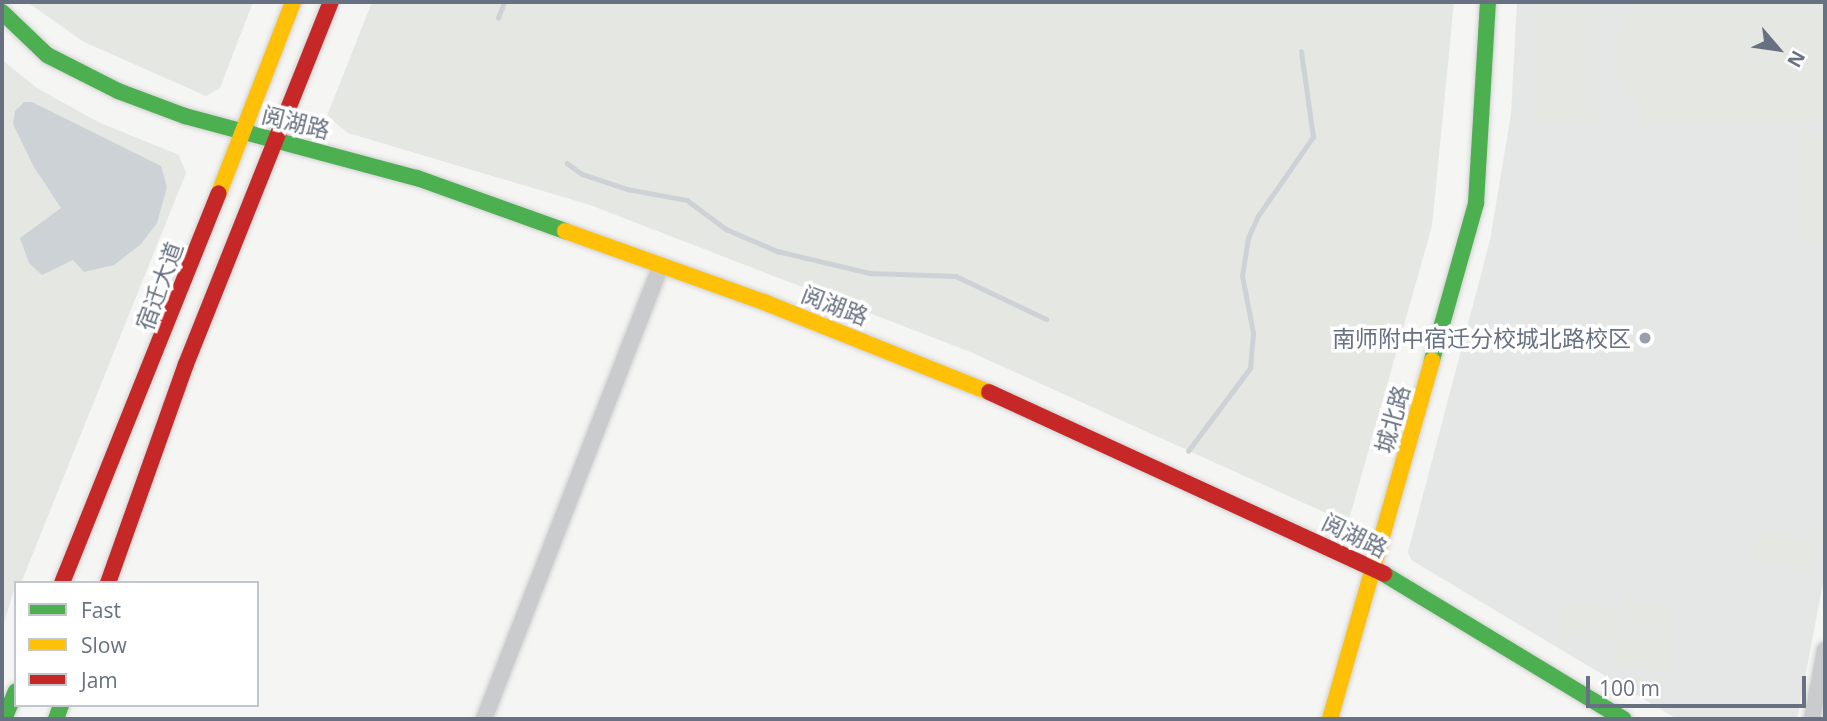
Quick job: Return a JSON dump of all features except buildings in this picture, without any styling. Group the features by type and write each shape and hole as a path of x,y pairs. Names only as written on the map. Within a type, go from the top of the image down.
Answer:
{"street":[{"name":"宿迁大道","path":"63,581 159,350 240,131 293,2"},
{"path":"109,581 186,365 331,2"},
{"name":"城北路","path":"1330,719 1476,203 1488,2"},
{"name":"阅湖路","path":"2,12 28,40 71,70 186,116 417,178 661,266 957,378 1374,568 1623,719"},
{"path":"484,719 661,266"},
{"path":"1812,719 1825,650"},
{"path":"4,719 14,696"}],"shaded area":[{"path":"27,2 253,2 220,88 206,96 84,42"},
{"path":"372,2 1454,2 1432,226 1348,523 973,353 590,205 348,133 327,116"},
{"name":"南师附中宿迁分校城北路校区","path":"1517,2 1825,2 1825,573 1797,719 1677,719 1411,560 1408,552 1490,240 1511,114"},
{"path":"1533,2 1598,2 1598,123 1533,123"},
{"path":"1632,2 1825,2 1825,121 1640,122 1641,108 1620,86 1614,67 1614,37"},
{"path":"2,60 37,88 98,122 179,155 186,173 22,581 14,581 2,629"},
{"path":"24,102 32,102 161,166 167,187 157,223 141,244 114,265 84,272 73,260 42,275 29,263 20,238 61,208 34,167 13,124 15,111"},
{"path":"1802,134 1825,134 1825,245 1802,245"},
{"path":"1760,529 1815,538 1810,571 1755,563"},
{"path":"1623,597 1678,607 1672,639 1617,629"},
{"path":"1566,598 1620,608 1614,641 1560,631"},
{"path":"1617,632 1672,641 1667,673 1612,665"}],"waterway":[{"path":"498,18 504,2"},
{"path":"1188,451 1250,368 1253,333 1242,276 1248,238 1258,216 1313,137 1301,52"},
{"path":"567,163 582,174 627,189 687,200 726,229 777,251 870,273 956,276 1046,319"}],"traffic: fast":[{"path":"1432,360 1476,203 1488,2"},
{"path":"2,12 47,55 118,91 185,116 417,178 565,231"},
{"path":"1384,574 1623,719"},
{"path":"4,719 14,696"},
{"path":"56,719 60,707"}],"traffic: slow":[{"path":"219,193 293,2"},
{"path":"565,231 766,303 989,392"},
{"path":"1330,719 1432,360"}],"traffic: jam":[{"path":"109,581 186,364 331,2"},
{"path":"63,581 219,193"},
{"path":"989,392 1384,574"}],"place":[{"name":"南师附中宿迁分校城北路校区","path":"1645,338"}]}
